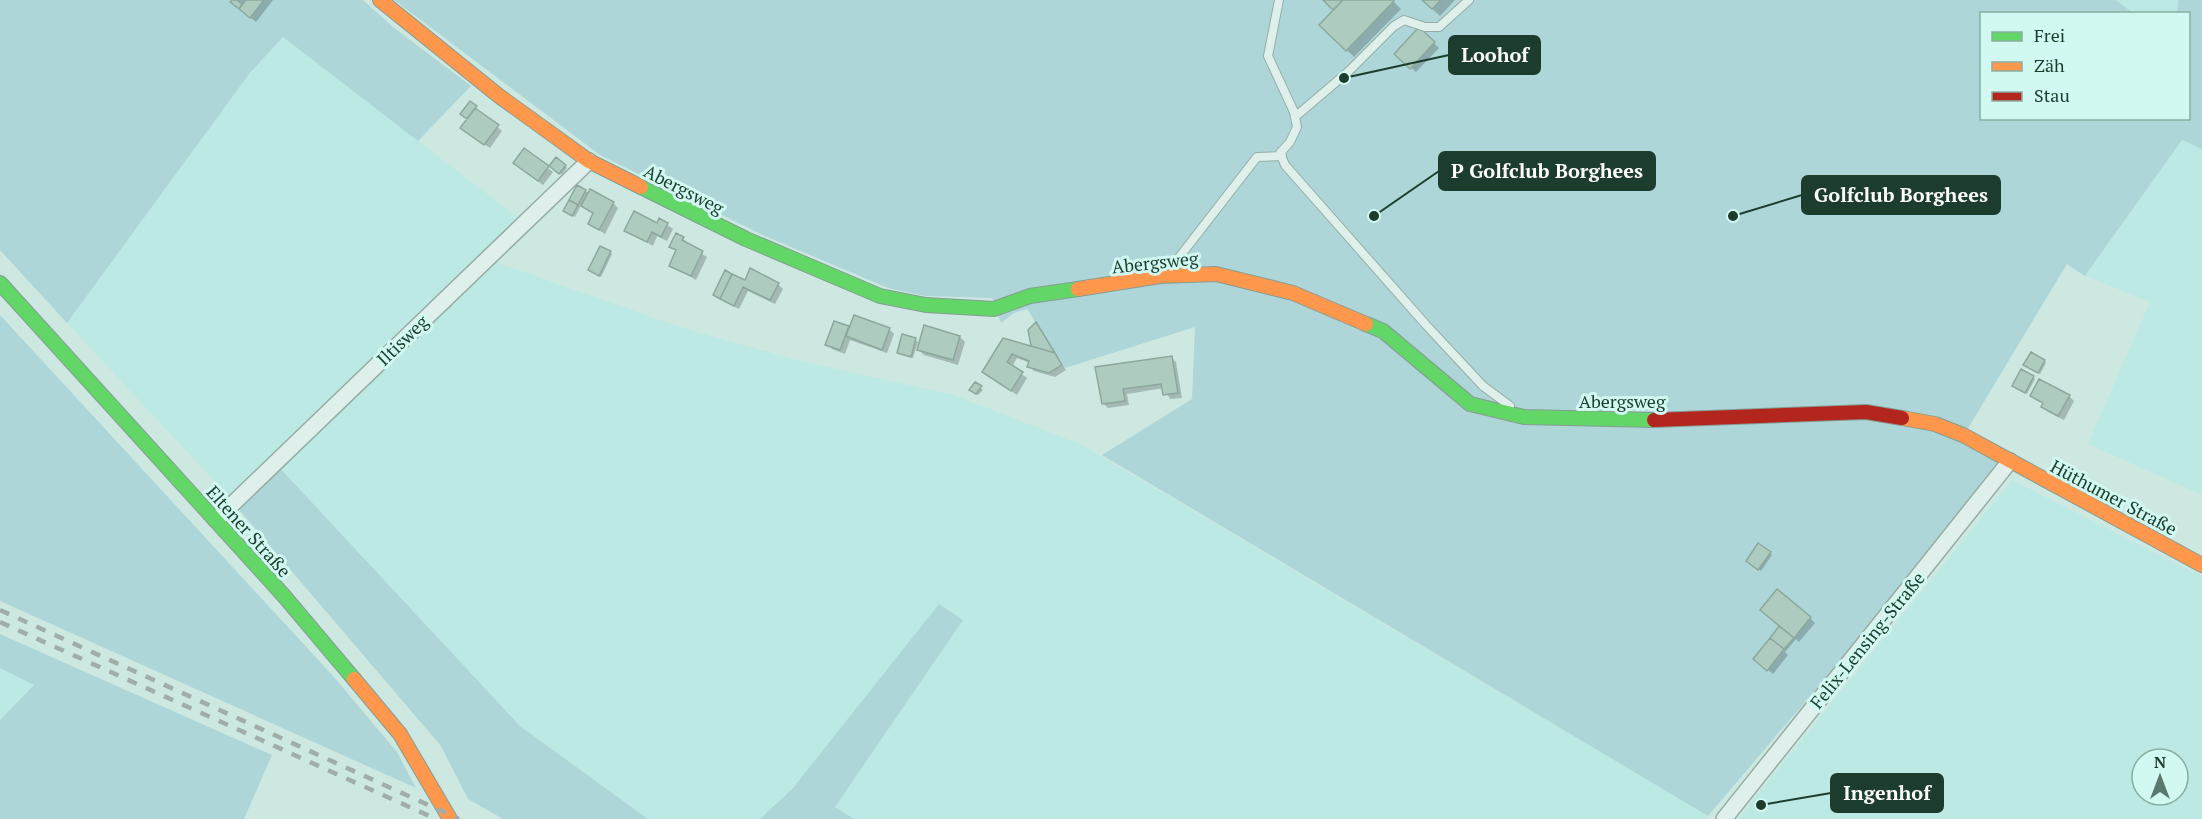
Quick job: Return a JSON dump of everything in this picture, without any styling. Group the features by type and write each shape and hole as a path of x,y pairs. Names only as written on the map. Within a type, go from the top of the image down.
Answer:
{"street":[{"name":"Abergsweg","path":"380,0 499,96 589,161 746,240 880,296 926,305 993,309 1030,296 1164,276 1216,274 1302,296 1383,331 1470,404 1524,417 1619,421 1866,412 1935,424 1963,435 2010,461"},
{"name":"Iltisweg","path":"216,520 589,161"},
{"name":"Eltener Straße","path":"0,283 216,520 400,734 450,819"},
{"name":"Hüthumer Straße","path":"2010,461 2202,565"},
{"name":"Felix-Lensing-Straße","path":"1724,819 2010,461"}],"lane":[{"path":"1279,0 1268,56 1295,117 1297,127 1290,142 1280,153 1285,165 1483,386 1524,417"},
{"path":"1295,117 1349,70 1394,26 1410,21 1425,27 1439,27 1469,0"},
{"path":"1164,276 1257,157 1282,156"}],"shaded area":[{"path":"0,0 363,0 393,27 471,86 418,141 283,37 249,74 67,323 0,250"},
{"path":"394,0 2116,0 2132,12 1980,12 1980,120 2190,120 2190,12 2177,12 2178,0 2202,0 2202,149 2182,140 2085,276 2067,264 1964,435 2010,461 1708,816 1102,455 1192,399 1195,327 1065,368 1027,309 1014,313 1001,323 992,298 925,296 888,288 765,236 600,155"},
{"path":"2116,0 2178,0 2177,12 2132,12"},
{"path":"283,37 521,220 232,500 67,323 249,74"},
{"path":"2182,140 2202,149 2202,495 2088,444 2150,302 2086,276"},
{"path":"492,261 683,328 796,360 954,395 1082,445 1708,816 1706,819 854,819 835,807 963,620 760,819 648,819 520,726 278,466"},
{"path":"0,315 334,677 397,752 416,788 0,601"},
{"path":"278,466 520,726 648,819 503,819 468,799 441,746 235,505"},
{"path":"2012,480 2202,576 2202,819 1738,819"},
{"path":"939,604 963,620 835,807 854,819 760,819 793,788"},
{"path":"0,634 272,755 244,819 0,819 0,720 34,685 0,668"},
{"path":"0,668 34,684 0,720"}],"building":[{"path":"237,0 242,4 239,9 230,2"},
{"path":"246,0 264,0 250,18 239,9"},
{"path":"1323,0 1343,0 1333,10"},
{"path":"1343,0 1394,0 1346,51 1319,25"},
{"path":"1422,0 1441,0 1432,9"},
{"path":"1419,27 1435,42 1410,69 1394,54"},
{"path":"470,101 477,106 467,119 460,114"},
{"path":"475,108 499,125 484,145 460,128"},
{"path":"524,148 549,166 538,181 513,163"},
{"path":"556,157 566,165 559,174 549,166"},
{"path":"577,185 586,190 578,205 569,200"},
{"path":"590,189 614,202 599,230 588,224 593,213 581,206"},
{"path":"569,200 578,205 572,216 563,211"},
{"path":"634,211 657,223 659,218 668,223 661,237 652,232 647,242 624,231"},
{"path":"676,233 684,237 682,240 703,251 691,276 669,266 676,250 669,247"},
{"path":"600,246 611,251 599,276 588,270"},
{"path":"750,268 779,283 770,300 743,287 734,306 720,299 732,274 745,280"},
{"path":"725,270 732,274 720,299 713,295"},
{"path":"854,315 890,328 882,350 846,336"},
{"path":"834,321 849,326 840,350 825,345"},
{"path":"1036,322 1055,353 1031,346 1028,330"},
{"path":"924,325 960,336 953,360 917,350"},
{"path":"902,334 916,338 911,357 897,353"},
{"path":"1003,338 1055,353 1062,365 1049,373 1027,367 1029,361 1012,354 1007,362 1023,372 1011,391 982,372"},
{"path":"2031,352 2045,360 2038,373 2023,365"},
{"path":"1172,356 1178,393 1163,395 1161,384 1123,389 1125,401 1102,404 1095,367"},
{"path":"2021,369 2034,376 2025,393 2012,386"},
{"path":"2039,379 2070,395 2058,416 2041,407 2043,403 2030,396"},
{"path":"975,382 982,386 976,394 969,390"},
{"path":"1758,543 1771,552 1758,570 1746,561"},
{"path":"1777,589 1811,617 1794,638 1760,610"},
{"path":"1779,626 1794,638 1784,649 1770,638"},
{"path":"1770,638 1784,649 1767,671 1753,659"}],"railway":[{"path":"0,610 459,819"},
{"path":"0,622 436,819"}],"traffic: fast":[{"path":"641,187 746,239 880,296 926,305 994,309 1030,296 1078,289"},
{"path":"0,283 284,596 354,679"},
{"path":"1366,324 1383,331 1470,404 1524,417 1654,420"}],"traffic: slow":[{"path":"380,0 499,96 589,161 641,187"},
{"path":"1078,289 1160,276 1216,274 1293,293 1366,324"},
{"path":"1902,418 1935,424 1963,435 2202,565"},
{"path":"354,679 400,734 450,819"}],"traffic: jam":[{"path":"1654,420 1866,412 1902,418"}],"place":[{"name":"Loohof","path":"1344,78"},
{"name":"P Golfclub Borghees","path":"1374,216"},
{"name":"Golfclub Borghees","path":"1733,216"},
{"name":"Ingenhof","path":"1761,805"}]}
